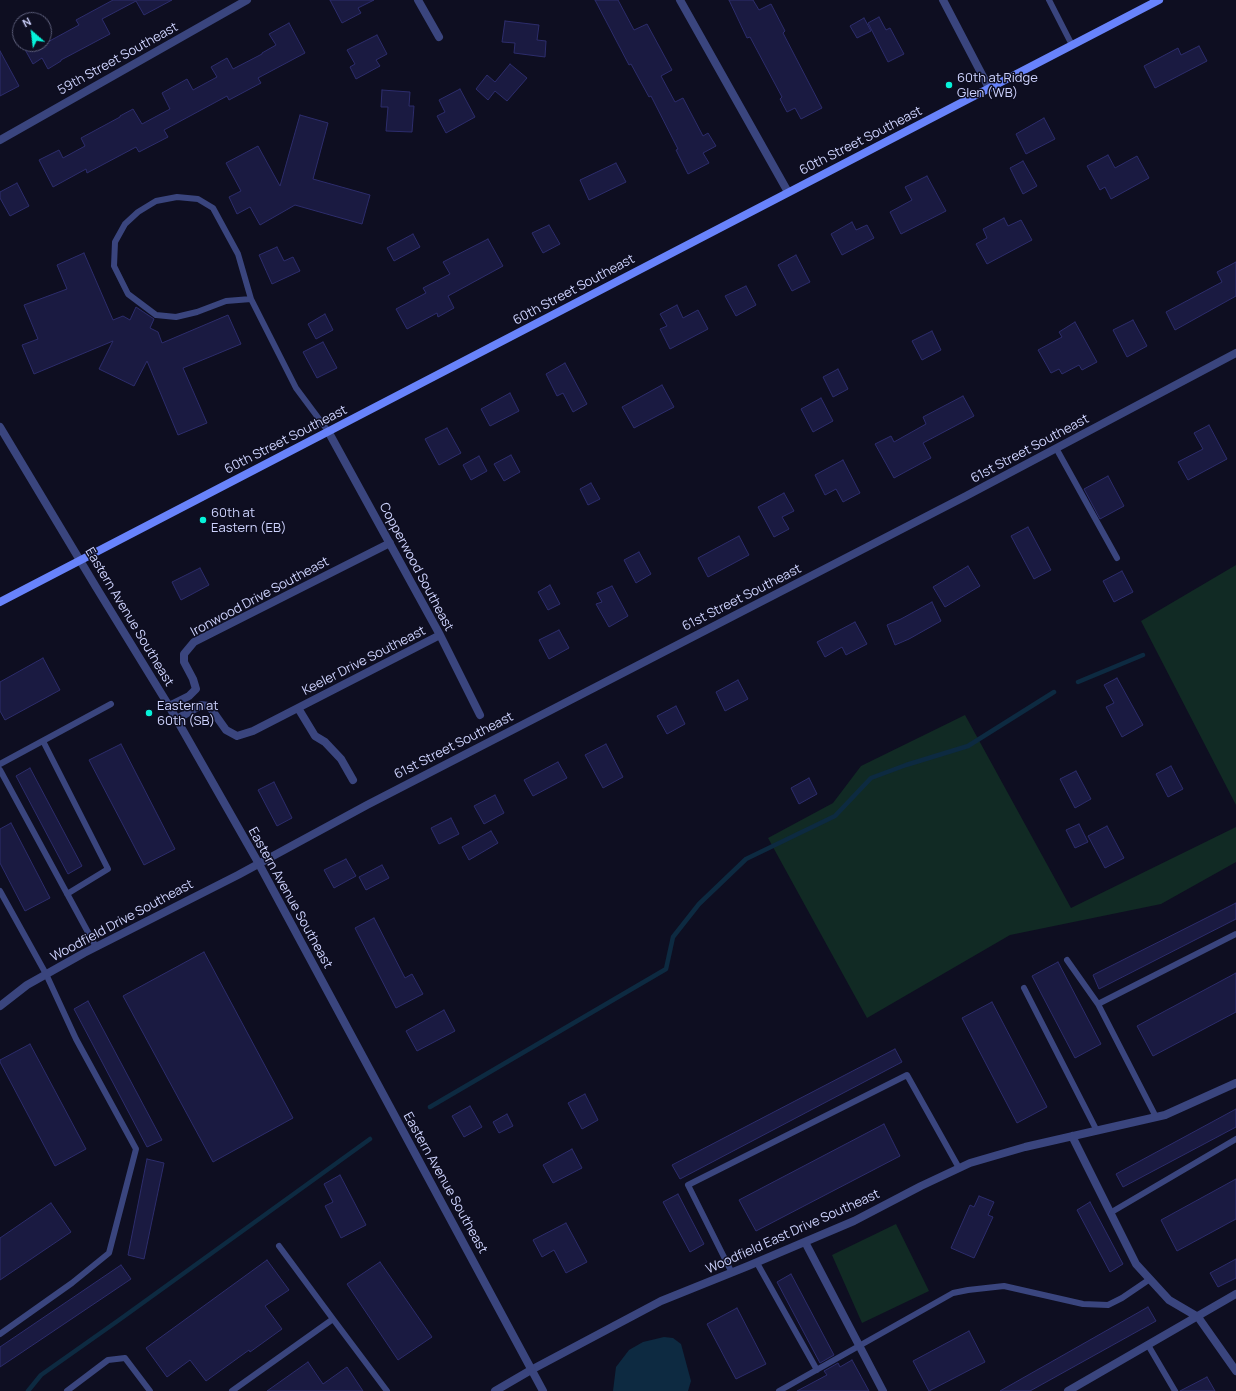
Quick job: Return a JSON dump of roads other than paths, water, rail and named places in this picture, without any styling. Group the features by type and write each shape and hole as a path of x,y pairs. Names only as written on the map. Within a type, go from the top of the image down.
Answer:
{"main road":[{"name":"60th Street Southeast","path":"0,602 1159,0"}],"street":[{"name":"59th Street Southeast","path":"0,140 247,0"},
{"path":"418,0 439,37"},
{"path":"680,0 788,192"},
{"path":"943,0 989,88"},
{"name":"61st Street Southeast","path":"259,864 367,805 966,496 1236,353"},
{"name":"Eastern Avenue Southeast","path":"0,427 177,719 259,864 543,1391"},
{"name":"Copperwood Southeast","path":"328,431 440,635 480,715"},
{"name":"Ironwood Drive Southeast","path":"169,706 189,696 196,689 193,679 184,662 184,654 194,642 390,543"},
{"name":"Keeler Drive Southeast","path":"177,719 201,705 209,706 226,730 237,736 253,731 440,635"},
{"name":"Keeler Drive Southeast","path":"298,708 315,736 325,742 341,759 353,780"},
{"name":"Woodfield Drive Southeast","path":"0,1006 27,985 46,974 259,864"},
{"name":"Woodfield East Drive Southeast","path":"495,1391 661,1301 757,1263 854,1221 970,1163 1072,1136 1165,1115 1236,1083"},
{"path":"1072,1136 1136,1264 1169,1300 1198,1317 1236,1371"},
{"path":"805,1242 883,1391"},
{"path":"1068,1391 1236,1294"}],"lane":[{"path":"1049,0 1072,45"},
{"path":"251,299 226,301 197,312 176,317 156,314 128,294 114,266 115,242 125,224 138,212 156,201 177,197 198,199 213,208 238,254 251,299 296,388 328,431"},
{"path":"1056,448 1116,558"},
{"path":"0,764 111,704"},
{"path":"43,741 108,870 67,894"},
{"path":"0,770 96,947"},
{"path":"0,890 46,974 76,1039 136,1149 109,1253 72,1283 0,1334"},
{"path":"1098,1004 1236,934"},
{"path":"1068,960 1098,1004 1156,1117"},
{"path":"1024,988 1097,1130"},
{"path":"732,1273 688,1185 907,1074 958,1168"},
{"path":"1110,1213 1236,1139"},
{"path":"279,1246 387,1391"},
{"path":"757,1263 817,1370"},
{"path":"779,1391 953,1294 968,1290 1004,1286 1083,1304 1108,1305 1122,1298 1150,1279"},
{"path":"232,1391 333,1319"},
{"path":"1148,1345 1175,1391"},
{"path":"67,1391 108,1360 125,1358 150,1391"}],"water":[{"path":"664,1337 673,1338 681,1344 691,1381 688,1391 613,1391 616,1367 629,1350 643,1342"}],"waterway":[{"path":"1078,682 1143,655"},
{"path":"430,1107 666,969 673,937 699,904 746,859 835,816 871,778 906,765 968,746 1054,692"},
{"path":"28,1391 41,1375 370,1139"}],"place":[{"name":"60th at Ridge Glen (WB)","path":"949,85"},
{"name":"60th at Eastern (EB)","path":"203,520"},
{"name":"Eastern at 60th (SB)","path":"149,713"}]}
